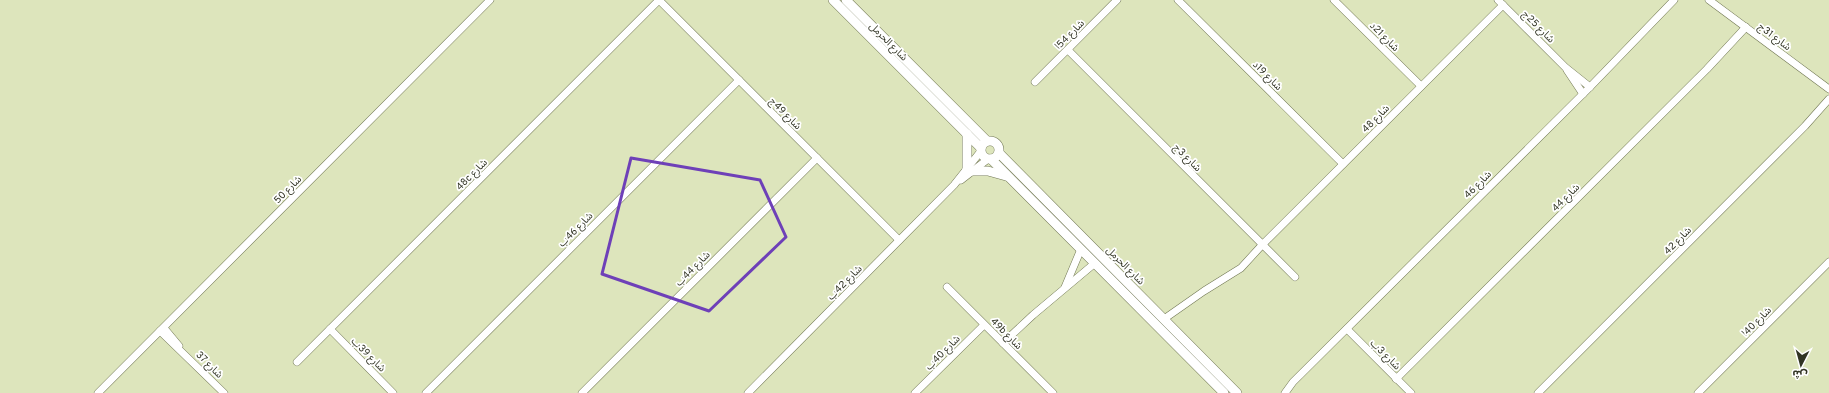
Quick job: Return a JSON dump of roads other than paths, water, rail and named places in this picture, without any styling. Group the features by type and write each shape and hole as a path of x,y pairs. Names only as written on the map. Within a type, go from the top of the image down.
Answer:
{"street":[{"name":"شارع 50","path":"98,393 490,0"},
{"name":"شارع 49ج","path":"659,0 899,240"},
{"name":"48c شارع","path":"297,362 659,0"},
{"name":"شارع الحرمل","path":"832,0 967,134 983,147"},
{"name":"شارع الحرمل","path":"846,0 983,147"},
{"name":"شارع 54ا","path":"1035,82 1118,0"},
{"name":"شارع 19د","path":"1178,0 1343,164"},
{"name":"شارع 21د","path":"1334,0 1421,86"},
{"name":"شارع 46","path":"1279,393 1293,382 1347,329 1590,87 1674,0"},
{"name":"شارع 31ج","path":"1709,0 1829,89"},
{"name":"شارع 48","path":"1164,319 1204,291 1241,268 1262,245 1421,86 1500,2"},
{"name":"شارع 25ج","path":"1500,2 1565,66 1590,87"},
{"name":"شارع 44","path":"1396,378 1707,69 1746,27"},
{"name":"شارع 3ج","path":"1068,50 1294,277"},
{"name":"شارع 25ج","path":"1565,66 1583,94"},
{"name":"شارع 46ب","path":"426,393 739,80"},
{"name":"شارع 42","path":"1538,393 1805,126 1829,99"},
{"path":"967,134 970,170 996,172 1010,178"},
{"path":"991,141 997,143 999,149 993,157 983,156 983,147 991,141"},
{"name":"شارع 42ب","path":"970,170 983,147"},
{"name":"شارع الحرمل","path":"993,157 1010,178 1224,393"},
{"name":"شارع الحرمل","path":"993,157 1164,319 1237,393"},
{"name":"شارع 42ب","path":"748,393 954,185 970,170 993,157"},
{"name":"شارع 44ب","path":"582,393 817,158"},
{"path":"1065,289 1081,249"},
{"path":"1003,343 1095,262"},
{"name":"شارع 40ا","path":"1698,393 1829,262"},
{"name":"49b شارع","path":"947,287 1053,393"},
{"name":"شارع 40ب","path":"915,393 984,325"},
{"name":"شارع 37","path":"162,329 175,339 181,349 224,393"},
{"name":"شارع 39ب","path":"330,329 393,393"},
{"name":"شارع 3ب","path":"1347,329 1411,393"},
{"name":"شارع 46","path":"1285,393 1293,382"}]}
